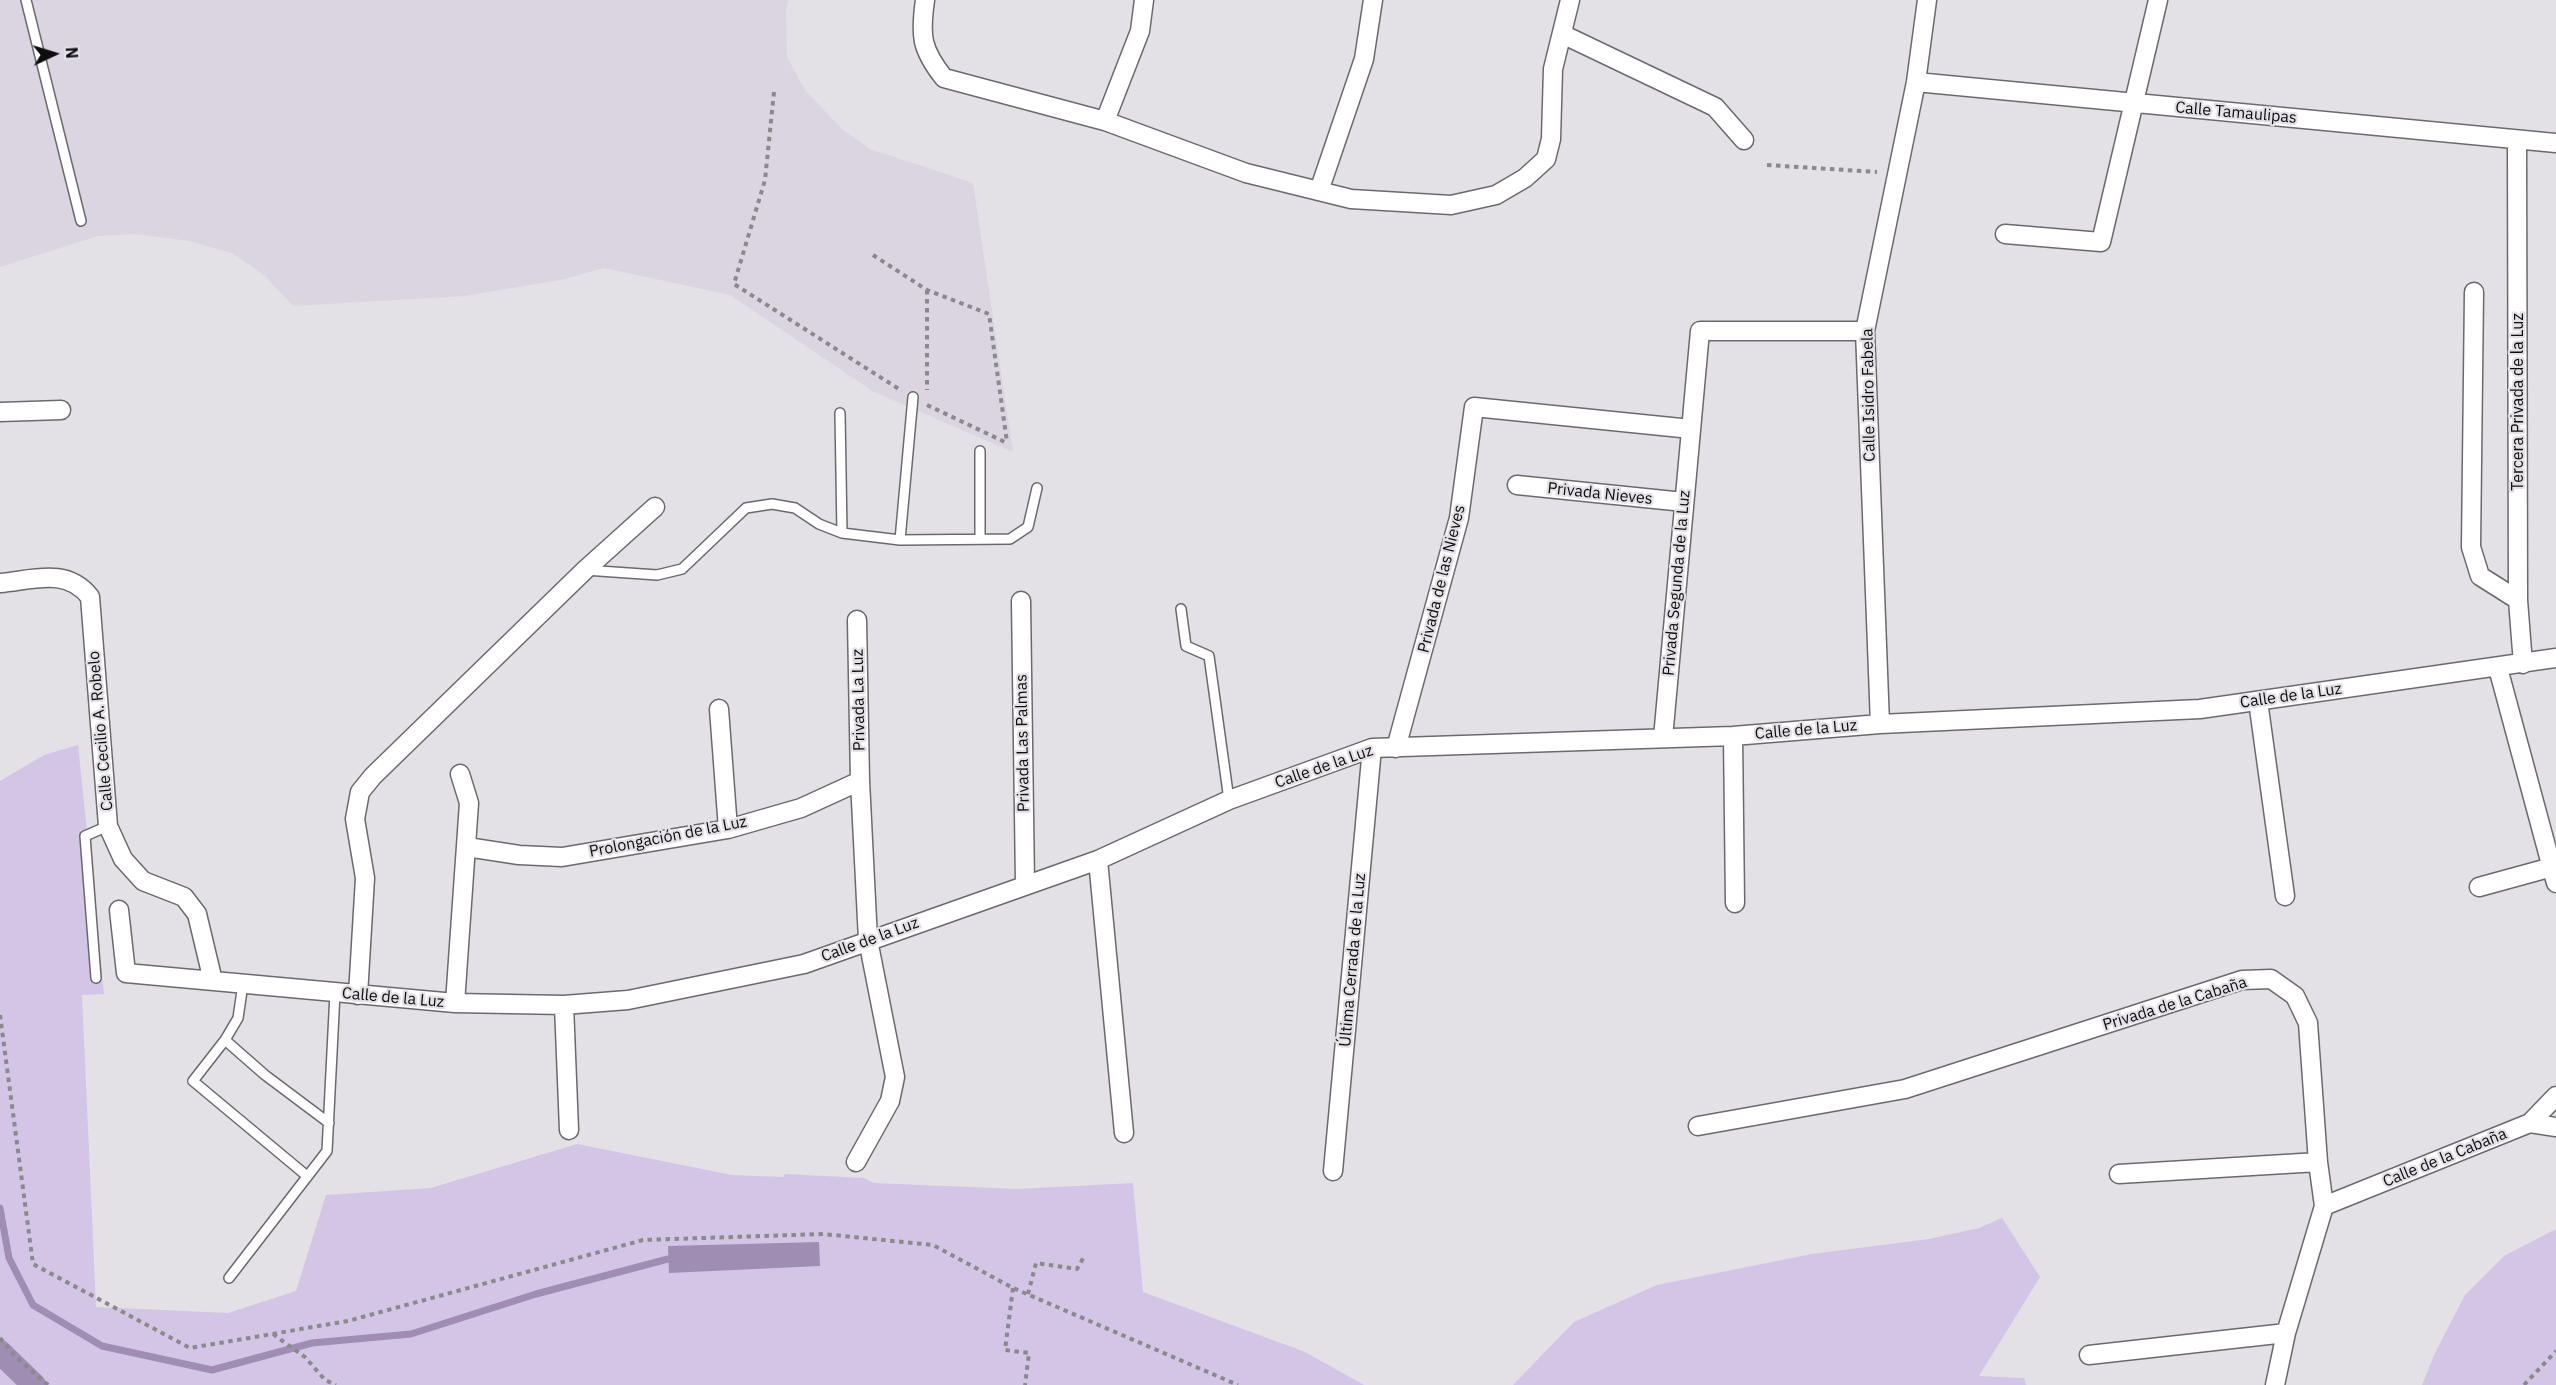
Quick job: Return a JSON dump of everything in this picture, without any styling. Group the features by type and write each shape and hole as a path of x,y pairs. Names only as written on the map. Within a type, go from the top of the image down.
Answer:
{"street":[{"path":"925,0 921,31 927,56 944,78 1105,121 1246,173 1351,199 1450,205 1496,195 1525,178 1546,159 1551,140 1553,69 1570,0"},
{"path":"1105,121 1140,31 1144,0"},
{"path":"1319,191 1364,59 1373,0"},
{"name":"Calle Isidro Fabela","path":"1880,724 1865,331 1916,82 1927,0"},
{"path":"2005,234 2101,242 2158,0"},
{"path":"1562,34 1715,107 1744,140"},
{"name":"Calle Tamaulipas","path":"1916,82 2556,143"},
{"name":"Tercera Privada de la Luz","path":"2517,140 2518,600 2523,664"},
{"path":"2474,292 2471,547 2480,576 2518,600"},
{"name":"Privada Segunda de la Luz","path":"1663,738 1700,331 1865,331"},
{"name":"Privada de las Nieves","path":"1396,748 1459,518 1474,407 1690,429"},
{"path":"0,412 60,410"},
{"name":"Privada Nieves","path":"1517,485 1684,502"},
{"path":"358,995 364,878 355,819 360,792 373,776 585,570 655,507"},
{"name":"Calle Cecilio A. Robelo","path":"0,583 65,577 80,584 90,597 108,826 123,859 143,881 184,897 197,914 213,981"},
{"name":"Privada Las Palmas","path":"1021,601 1026,884"},
{"name":"Privada La Luz","path":"857,620 860,781"},
{"name":"Calle de la Luz","path":"119,910 126,973 455,1003 564,1005 628,1000 804,964 1098,860 1229,800 1372,748 1733,736 1880,724 2200,709 2556,658"},
{"path":"2479,887 2554,875 2498,668"},
{"path":"2258,701 2285,896"},
{"path":"719,709 728,829"},
{"path":"1733,736 1735,903"},
{"name":"Última Cerrada de la Luz","path":"1334,1171 1372,748"},
{"path":"455,1003 469,804 460,774"},
{"path":"856,1162 890,1101 895,1077 868,940 860,781"},
{"name":"Prolongación de la Luz","path":"467,847 519,855 562,857 728,829 801,808 860,781"},
{"path":"1098,860 1124,1133"},
{"name":"Privada de la Cabaña","path":"1698,1126 1905,1089 2242,980 2271,979 2295,996 2308,1023 2318,1162 2324,1206 2286,1333 2275,1385"},
{"path":"564,1005 569,1130"},
{"name":"Calle de la Cabaña","path":"2324,1206 2530,1124 2556,1096"},
{"path":"2530,1124 2556,1127"},
{"path":"2119,1174 2318,1162"},
{"path":"2089,1355 2286,1333"}],"lane":[{"path":"26,0 81,221"},
{"path":"900,540 913,397"},
{"path":"840,413 842,533"},
{"path":"980,451 980,540"},
{"path":"585,570 657,575 682,568 746,508 772,504 795,508 819,524 842,533 900,540 1010,540 1020,535 1028,527 1037,488"},
{"path":"1181,609 1186,646 1209,656 1229,800"},
{"path":"96,978 85,836 108,826"},
{"path":"243,984 238,1018 225,1040 193,1081 307,1176"},
{"path":"229,1278 327,1151 336,993"},
{"path":"225,1040 265,1075 329,1123"}],"path":[{"path":"774,92 765,180 734,284 913,397 1008,443 989,314 927,290 873,255"},
{"path":"1767,165 1898,173"},
{"path":"927,290 927,405"},
{"path":"0,1015 33,1264 190,1348 348,1321 643,1240 823,1234 933,1245 1013,1288 1238,1385"},
{"path":"1028,1294 1036,1263 1077,1269 1086,1256"},
{"path":"1013,1288 1005,1350 1029,1353 1026,1385"},
{"path":"273,1334 302,1355 325,1380 336,1385"},
{"path":"0,1338 14,1355 48,1385"},
{"path":"2524,1385 2556,1351"}],"shaded area":[{"path":"0,0 788,0 786,9 787,57 805,90 842,129 870,149 973,183 1013,452 874,392 730,295 604,268 561,280 465,296 293,306 264,275 232,253 189,241 136,234 98,236 0,267"},
{"path":"78,745 104,994 82,995 96,1307 228,1313 296,1291 326,1195 431,1188 577,1144 732,1175 783,1177 785,1174 864,1178 874,1183 1017,1189 1133,1183 1143,1292 1305,1352 1364,1385 0,1385 0,781 44,755"},
{"path":"2002,1218 2040,1277 1979,1376 2024,1378 2026,1385 1513,1385 1574,1322 1657,1285 1812,1254 1929,1239 1979,1228"},
{"path":"2556,1229 2556,1385 2422,1385 2435,1353 2465,1295 2504,1256"},
{"path":"819,1242 820,1266 669,1273 668,1246"}],"waterway":[{"path":"0,1208 9,1258 33,1305 102,1346 212,1370 312,1343 411,1334 536,1294 668,1259"},
{"path":"0,1352 34,1385"}]}
